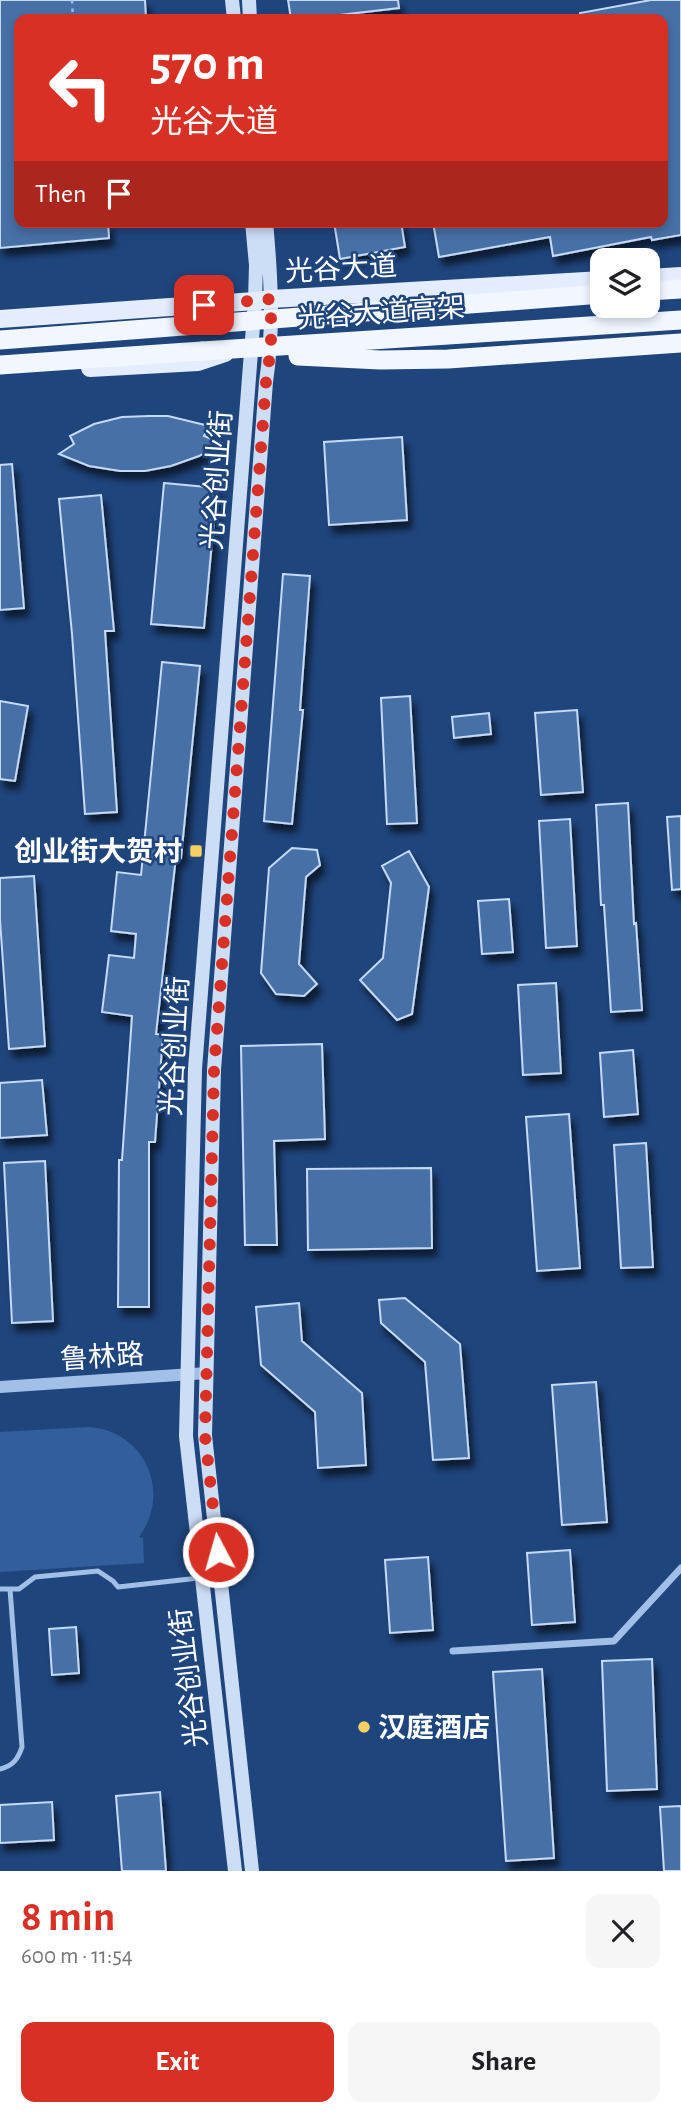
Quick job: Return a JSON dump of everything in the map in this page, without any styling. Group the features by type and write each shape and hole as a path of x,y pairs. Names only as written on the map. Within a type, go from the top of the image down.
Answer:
{"highway":[{"path":"660,290 681,289"},
{"name":"光谷大道高架","path":"0,340 590,295"},
{"name":"光谷大道高架","path":"0,365 681,320"},
{"path":"202,351 380,360 681,343"}],"main road":[{"name":"光谷创业街","path":"252,1871 205,1435 214,1070 266,382 271,347 256,265 253,228"},
{"name":"光谷创业街","path":"235,1871 186,1436 195,1069 251,345 263,300 266,228"},
{"path":"660,277 681,276"},
{"name":"光谷大道","path":"0,318 590,281"},
{"path":"0,373 198,362 251,345 309,352 681,330"}],"street":[{"name":"鲁林路","path":"0,1387 207,1373"},
{"path":"453,1651 614,1641 681,1568"}],"lane":[{"path":"0,1590 19,1588 35,1577 98,1572 118,1587 220,1576"},
{"path":"0,1769 18,1759 22,1747 10,1589"}],"shaded area":[{"path":"89,1427 109,1431 125,1440 138,1452 147,1467 152,1483 153,1501 149,1520 139,1537 143,1538 144,1563 0,1572 0,1432"}],"building":[{"path":"0,0 145,0 146,14 14,14 14,228 108,228 109,238 0,248"},
{"path":"288,0 398,0 399,8 348,14 290,14"},
{"path":"651,0 681,0 681,235 652,240 651,237 553,256 550,237 439,257 434,228 668,228 668,14 580,14"},
{"path":"335,228 402,228 405,247 340,259"},
{"path":"168,416 209,426 204,436 221,443 199,456 171,466 145,471 120,471 89,466 59,454 74,444 70,436 94,424 122,417"},
{"path":"402,437 407,520 329,525 324,442"},
{"path":"12,464 24,608 0,610 0,465"},
{"path":"164,483 217,488 204,628 151,624"},
{"path":"101,495 114,631 105,631 117,812 85,814 59,499"},
{"path":"283,574 310,576 300,710 303,710 292,824 264,821"},
{"path":"162,662 200,666 181,858 176,857 156,1034 163,1035 155,1142 149,1142 149,1307 118,1307 119,1160 122,1160 132,1016 102,1012 109,955 134,958 136,934 111,931 117,872 141,875"},
{"path":"410,696 417,823 387,824 381,698"},
{"path":"0,701 28,706 15,781 0,779"},
{"path":"577,710 583,792 541,795 535,713"},
{"path":"489,713 491,734 454,738 452,717"},
{"path":"628,803 634,924 636,923 642,1010 611,1012 604,905 601,905 596,805"},
{"path":"681,816 681,889 672,890 667,817"},
{"path":"570,819 577,946 546,948 539,821"},
{"path":"292,848 317,850 320,865 306,877 299,964 317,984 304,996 276,994 261,973 269,868"},
{"path":"409,851 429,887 412,1014 397,1020 360,980 383,958 391,883 382,866"},
{"path":"34,876 45,1046 9,1049 0,920 0,878"},
{"path":"509,899 513,952 482,954 478,901"},
{"path":"556,983 561,1073 523,1075 518,985"},
{"path":"322,1044 325,1139 274,1141 277,1245 245,1245 241,1046"},
{"path":"633,1050 638,1114 604,1117 600,1053"},
{"path":"42,1080 47,1135 0,1138 0,1083"},
{"path":"569,1114 580,1268 537,1271 526,1117"},
{"path":"646,1143 653,1267 621,1268 614,1145"},
{"path":"45,1161 53,1321 12,1323 4,1163"},
{"path":"431,1168 432,1248 308,1250 307,1169"},
{"path":"405,1298 460,1344 469,1458 433,1460 425,1362 381,1323 379,1300"},
{"path":"299,1303 302,1341 362,1393 366,1465 318,1468 315,1412 261,1365 256,1307"},
{"path":"596,1382 607,1522 562,1525 552,1385"},
{"path":"570,1550 575,1622 532,1625 527,1553"},
{"path":"428,1557 433,1630 390,1633 385,1560"},
{"path":"76,1627 79,1673 52,1675 49,1629"},
{"path":"652,1659 657,1789 607,1791 602,1661"},
{"path":"542,1669 554,1858 506,1861 493,1672"},
{"path":"160,1792 166,1871 122,1871 116,1796"},
{"path":"52,1802 54,1840 0,1843 0,1805"},
{"path":"681,1806 681,1871 664,1871 660,1807"}],"place":[{"name":"创业街大贺村","path":"196,851"},
{"name":"汉庭酒店","path":"364,1727"}],"route":[{"path":"204,305 271,299 271,347 266,382 214,1070 205,1435 218,1552"}]}
